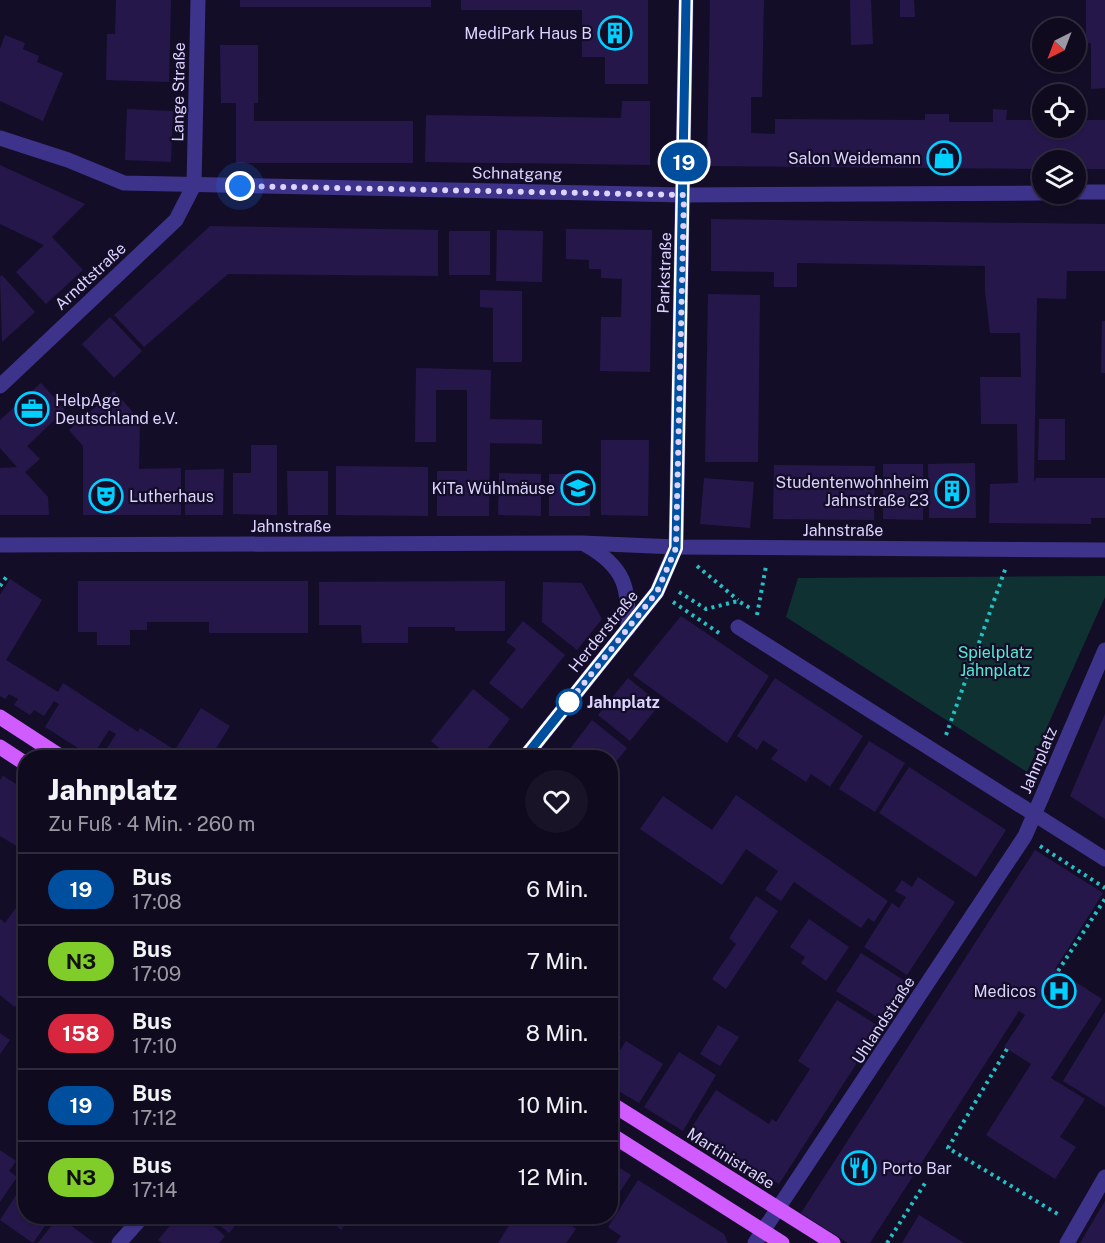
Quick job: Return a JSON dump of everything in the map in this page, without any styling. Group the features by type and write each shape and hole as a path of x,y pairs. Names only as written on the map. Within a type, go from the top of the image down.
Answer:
{"main road":[{"path":"0,717 51,750"},
{"path":"0,747 18,759"},
{"name":"Martinistraße","path":"618,1108 833,1243"},
{"path":"618,1139 760,1237 782,1243"}],"street":[{"name":"Lange Straße","path":"194,185 198,0"},
{"name":"Parkstraße","path":"676,548 686,0"},
{"name":"Schnatgang","path":"0,138 68,160 124,183 684,195 1032,193"},
{"name":"Arndtstraße","path":"0,386 176,220 194,185"},
{"path":"1086,192 1105,192"},
{"path":"582,543 603,554 617,570 628,595 628,629"},
{"name":"Jahnstraße","path":"0,545 582,543 676,548 1105,550"},
{"name":"Herderstraße","path":"530,750 657,592 676,548"},
{"name":"Jahnplatz","path":"738,627 1035,814 1105,650"},
{"path":"1035,814 1105,860"},
{"name":"Uhlandstraße","path":"760,1237 1025,836 1035,814"},
{"path":"1067,1243 1105,1177"},
{"path":"119,1243 136,1224"}],"path":[{"path":"697,548 697,566 738,601"},
{"path":"756,612 770,548"},
{"path":"939,753 1012,549"},
{"path":"0,586 7,576"},
{"path":"657,592 730,640 738,627"},
{"path":"1025,836 1105,888"},
{"path":"1058,971 1105,899"},
{"path":"1007,1049 948,1148 1077,1226"},
{"path":"887,1243 927,1180"}],"green space":[{"name":"Spielplatz Jahnplatz","path":"1105,576 1105,597 1027,772 786,617 798,578"}],"building":[{"path":"116,0 171,0 169,82 106,80 107,34 115,34"},
{"path":"240,0 431,0 431,7 240,7"},
{"name":"MediPark Haus B","path":"461,0 648,0 648,84 605,84 605,57 582,57 582,10 461,10"},
{"path":"710,0 764,0 762,97 751,97 751,133 775,134 775,119 925,120 925,114 949,114 949,122 993,122 993,109 1007,110 1006,120 1032,120 1032,138 1086,138 1086,120 1105,120 1105,169 1086,169 1086,150 1032,150 1032,169 707,166"},
{"path":"850,0 871,0 873,44 851,45"},
{"path":"900,0 914,0 915,17 900,17"},
{"path":"1086,0 1105,0 1105,88 1091,89 1091,43 1086,43"},
{"path":"5,35 25,43 23,49 39,56 37,62 63,73 43,121 0,101 0,49"},
{"path":"220,45 258,45 258,103 254,103 254,121 413,121 413,163 236,163 236,103 221,103"},
{"path":"622,101 650,101 650,165 425,162 426,115 621,118"},
{"path":"127,109 173,111 171,162 125,160"},
{"path":"0,165 85,204 52,237 83,270 46,304 16,272 44,245 0,224"},
{"path":"711,219 1105,224 1105,271 1067,271 1066,299 1037,298 1034,482 1036,478 1105,478 1105,518 1091,518 1091,524 989,523 990,484 1018,483 1017,424 981,424 980,377 1021,377 1020,333 990,333 985,292 985,266 797,263 797,287 774,287 774,272 711,271"},
{"path":"210,226 438,230 438,276 228,274 144,347 114,315"},
{"path":"566,229 652,230 650,372 600,371 601,317 621,317 622,279 601,278 601,269 589,269 589,260 566,259"},
{"path":"497,230 543,231 542,282 496,281"},
{"path":"449,231 490,231 490,275 449,275"},
{"path":"2,275 35,312 2,342 0,277"},
{"path":"480,290 522,291 522,362 493,362 493,308 480,307"},
{"path":"708,294 760,295 758,462 705,462"},
{"path":"110,317 142,351 114,378 82,344"},
{"path":"1102,321 1105,321 1105,373 1101,373"},
{"path":"416,368 491,370 490,419 542,420 542,444 490,443 489,516 437,516 437,471 467,471 467,390 436,390 436,442 415,442"},
{"path":"41,383 65,410 27,446 40,459 25,472 48,497 49,515 0,515 0,468 17,467 0,448 0,420"},
{"path":"114,391 140,420 139,469 181,468 181,515 83,515 83,446 69,430"},
{"path":"1039,419 1065,419 1065,460 1038,460"},
{"path":"601,440 649,440 648,516 601,515"},
{"path":"251,445 277,445 277,515 233,514 233,473 251,473"},
{"name":"Studentenwohnheim Jahnstraße 23","path":"975,463 976,518 929,518 928,464"},
{"path":"883,464 923,464 923,520 883,519"},
{"path":"774,465 875,466 874,520 773,519"},
{"path":"336,466 428,467 428,516 336,515"},
{"path":"224,469 223,515 185,515 185,470"},
{"path":"287,471 328,471 328,515 288,515"},
{"path":"499,473 541,474 541,516 498,515"},
{"path":"549,474 590,474 590,516 549,516"},
{"path":"704,478 754,482 750,528 700,524"},
{"path":"10,579 42,600 6,660 58,692 63,683 138,732 140,728 175,750 106,750 116,734 109,730 96,750 81,750 45,727 59,704 54,701 44,716 34,710 30,715 14,705 18,699 9,694 5,699 0,696 0,595"},
{"path":"78,581 308,581 308,633 209,633 209,622 147,622 147,630 130,630 130,645 97,645 97,632 78,632"},
{"path":"505,581 505,631 455,631 455,627 408,627 408,643 362,643 361,625 319,625 319,582"},
{"path":"543,582 582,583 602,619 577,650 542,622"},
{"path":"681,616 769,676 727,743 633,675"},
{"path":"523,621 565,655 522,709 489,683 516,649 506,642"},
{"path":"628,678 660,704 630,741 598,715"},
{"path":"775,678 863,736 830,787 811,774 806,782 771,759 778,750 763,740 757,750 737,736"},
{"path":"473,689 510,719 486,750 442,750 431,741"},
{"path":"201,708 230,726 215,750 175,750"},
{"path":"1105,714 1105,819 1070,796"},
{"path":"592,720 627,748 618,759 618,750 569,750"},
{"path":"869,741 905,763 875,812 839,789"},
{"path":"909,767 1006,830 976,877 879,813"},
{"path":"3,776 18,785 18,847 0,836 0,780"},
{"path":"736,795 888,901 874,922 868,918 861,928 794,882 781,901 765,890 778,871 746,849 722,885 640,829 663,796 712,830"},
{"path":"1035,850 1103,893 1055,969 1102,999 1051,1078 1085,1099 1060,1137 1076,1147 1055,1179 986,1135 1031,1064 1004,1047 1025,1015 1019,1011 870,1243 848,1243 801,1213"},
{"path":"918,877 955,902 907,975 864,947 892,903 899,908 906,897 895,891 902,880 912,887"},
{"path":"756,896 778,911 726,989 712,979 736,944 729,938"},
{"path":"18,905 18,1003 15,1007 0,995 0,919 5,923"},
{"path":"809,919 849,947 826,981 801,963 805,957 790,947"},
{"path":"861,953 905,981 880,1019 836,991"},
{"path":"837,1000 880,1027 779,1184 744,1162 741,1167 688,1133 716,1090 769,1124 772,1119 776,1122 810,1069 798,1061"},
{"path":"1105,1012 1105,1107 1063,1081"},
{"path":"718,1025 739,1037 720,1066 700,1054"},
{"path":"0,1033 10,1040 0,1054"},
{"path":"626,1041 663,1064 639,1103 618,1091 618,1054"},
{"path":"679,1052 716,1075 683,1131 644,1107"},
{"path":"0,1150 16,1161 9,1171 17,1177 0,1202"},
{"path":"618,1167 631,1175 618,1195"},
{"path":"638,1180 724,1234 728,1243 616,1243 621,1236 608,1227 610,1224 618,1224 618,1211"},
{"path":"18,1192 18,1224 46,1224 33,1243 0,1220"},
{"path":"1105,1201 1105,1243 1080,1243"},
{"path":"919,1215 964,1243 902,1243"},
{"path":"53,1224 69,1224 94,1243 38,1243"},
{"path":"171,1224 211,1224 225,1236 219,1243 162,1243 158,1240"},
{"path":"218,1224 236,1224 229,1233"},
{"path":"334,1224 346,1224 341,1230"},
{"path":"510,1224 569,1224 576,1229 566,1243 498,1243"}],"bus line":[{"name":"19","path":"531,750 657,592 676,548 686,0"}],"place":[{"name":"MediPark Haus B","path":"615,33"},
{"name":"Salon Weidemann","path":"944,158"},
{"name":"HelpAge Deutschland e.V.","path":"32,409"},
{"name":"KiTa Wühlmäuse","path":"578,488"},
{"name":"Studentenwohnheim Jahnstraße 23","path":"952,491"},
{"name":"Lutherhaus","path":"106,496"},
{"name":"Jahnplatz","path":"569,702"},
{"name":"Medicos","path":"1059,991"},
{"name":"Porto Bar","path":"859,1168"}],"route":[{"path":"240,186 684,195 676,548 657,592 569,702"}]}
